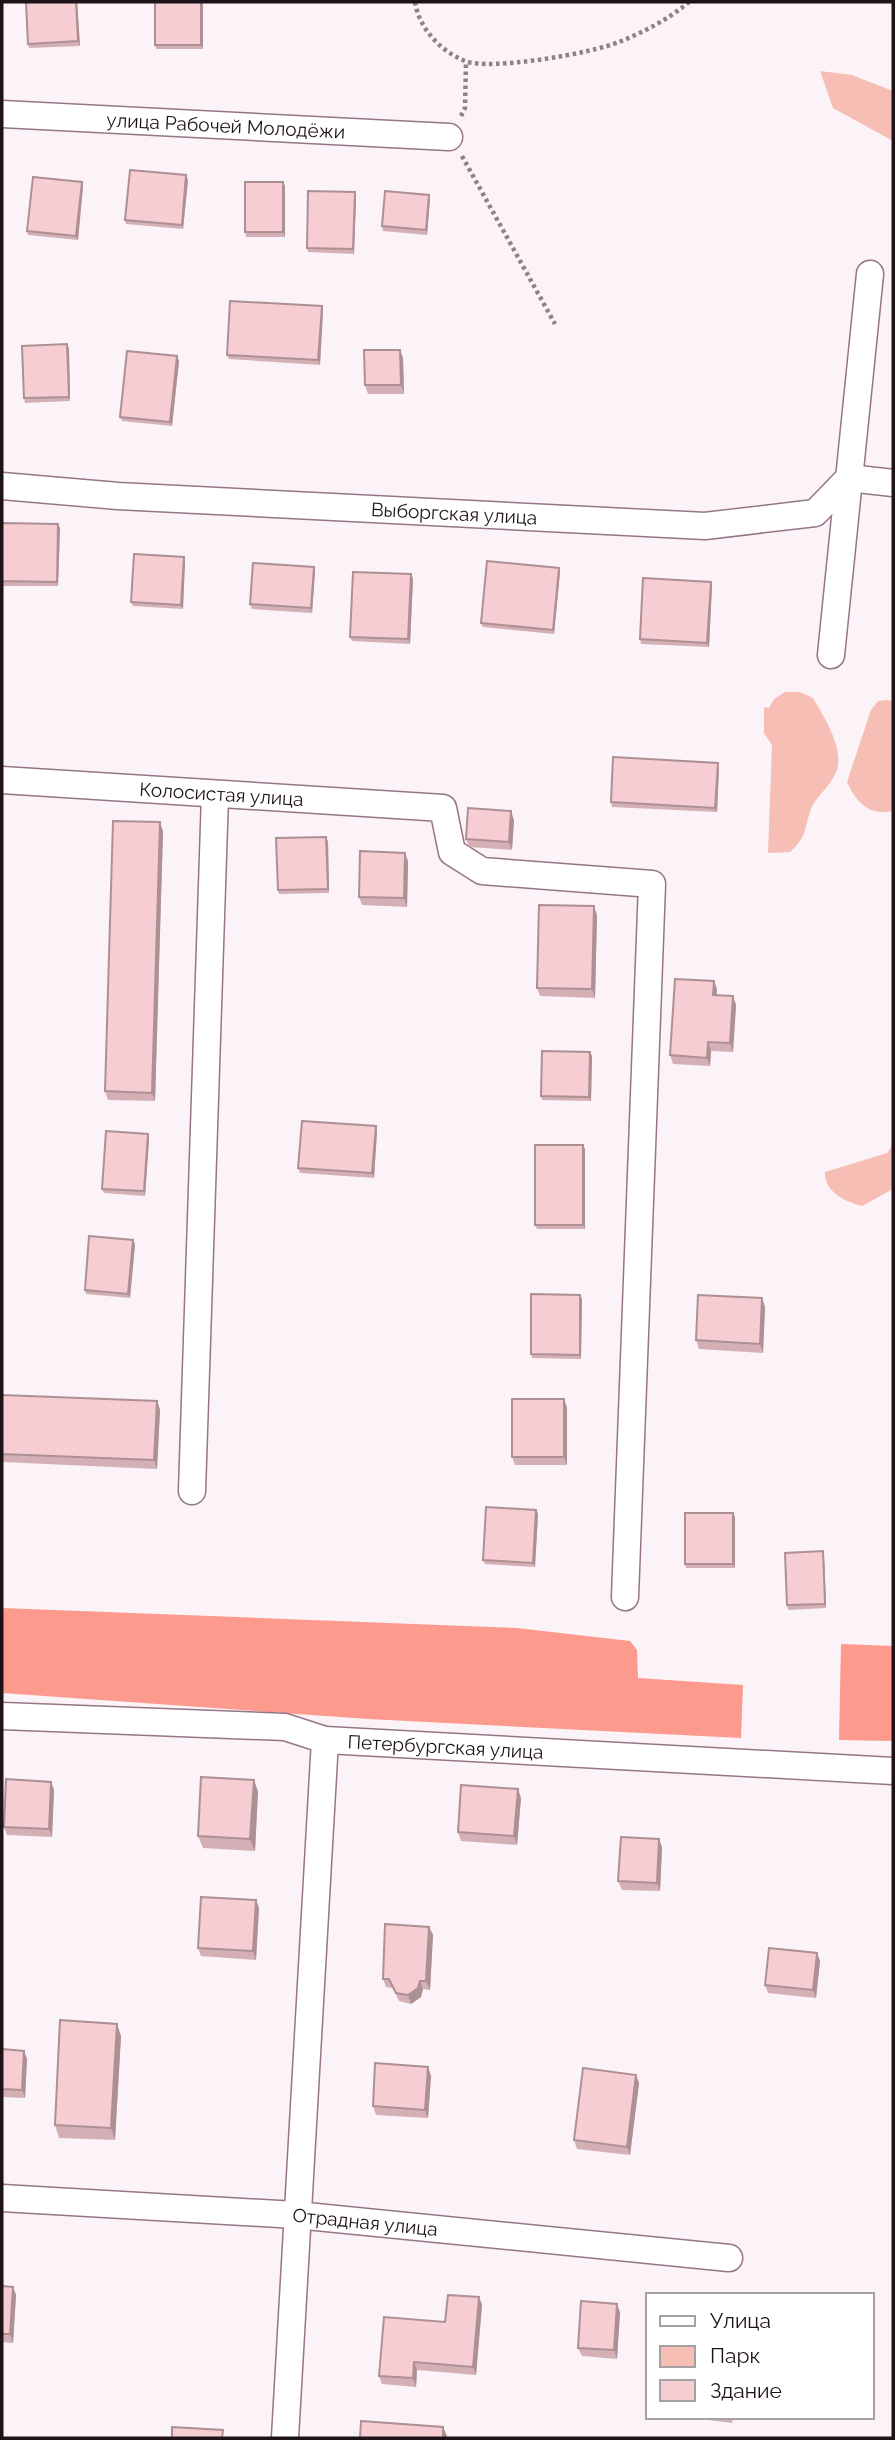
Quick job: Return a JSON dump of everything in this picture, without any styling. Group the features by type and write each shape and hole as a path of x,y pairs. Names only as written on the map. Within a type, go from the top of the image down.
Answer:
{"street":[{"name":"улица Рабочей Молодёжи","path":"2,114 449,136"},
{"path":"831,654 870,274"},
{"path":"849,478 893,483"},
{"name":"Выборгская улица","path":"2,486 118,496 705,526 815,513 849,478"},
{"name":"Колосистая улица","path":"2,780 443,808 452,852 482,871 652,884 625,1597"},
{"path":"192,1491 215,794"},
{"name":"Петербургская улица","path":"2,1716 285,1727 325,1740 893,1771"},
{"path":"285,2438 325,1740"},
{"name":"Отрадная улица","path":"2,2198 296,2215 729,2258"}],"path":[{"path":"415,2 432,39 466,62 497,64 569,54 617,43 675,14 689,2"},
{"path":"466,62 465,108 449,136 555,324"}],"green space":[{"path":"820,71 852,75 893,91 893,141 833,108"},
{"path":"785,692 800,692 813,698 834,737 837,769 813,805 799,842 790,852 768,853 772,745 764,733 764,707 769,708 774,699"},
{"path":"878,701 893,702 893,811 877,812 860,802 847,782 871,710"},
{"path":"893,1144 893,1189 862,1206 843,1199 828,1185 825,1172 887,1153"}],"shaded area":[{"path":"2,1608 517,1628 630,1641 637,1650 638,1678 743,1685 741,1738 368,1719 2,1693"},
{"path":"841,1644 893,1646 893,1741 839,1740"}],"building":[{"path":"26,2 76,2 78,41 28,44"},
{"path":"155,2 201,2 201,45 155,45"},
{"path":"130,170 186,175 182,225 125,220"},
{"path":"33,177 82,182 76,236 27,231"},
{"path":"245,182 283,182 283,232 245,232"},
{"path":"308,191 355,192 353,249 307,248"},
{"path":"385,191 429,195 426,230 382,226"},
{"path":"230,301 322,306 318,360 227,355"},
{"path":"67,344 69,397 24,398 22,346"},
{"path":"364,350 400,350 401,385 365,385"},
{"path":"127,351 177,356 170,422 120,417"},
{"path":"2,523 58,524 57,582 2,581"},
{"path":"134,554 184,557 181,605 131,602"},
{"path":"487,561 559,568 553,630 481,623"},
{"path":"253,563 314,567 311,608 250,604"},
{"path":"353,572 411,574 408,639 350,637"},
{"path":"643,578 711,582 707,643 640,639"},
{"path":"613,757 718,763 715,808 611,802"},
{"path":"468,808 511,811 509,842 466,839"},
{"path":"113,821 160,822 152,1093 105,1091"},
{"path":"326,837 328,889 278,890 276,838"},
{"path":"360,851 405,853 404,898 359,897"},
{"path":"539,905 594,906 592,989 537,988"},
{"path":"675,979 714,981 713,995 733,996 730,1043 708,1042 707,1058 670,1055"},
{"path":"542,1051 590,1052 589,1097 541,1096"},
{"path":"302,1121 376,1126 372,1173 298,1168"},
{"path":"106,1131 148,1134 144,1191 102,1189"},
{"path":"535,1145 583,1145 583,1225 535,1225"},
{"path":"89,1236 133,1240 128,1294 85,1290"},
{"path":"531,1294 580,1295 580,1355 531,1354"},
{"path":"698,1295 762,1298 760,1344 696,1340"},
{"path":"2,1395 157,1401 154,1460 2,1454"},
{"path":"512,1399 564,1399 564,1457 512,1457"},
{"path":"486,1507 536,1510 533,1563 483,1560"},
{"path":"685,1513 733,1513 733,1564 685,1564"},
{"path":"823,1551 825,1604 787,1605 785,1553"},
{"path":"201,1777 254,1780 250,1839 198,1836"},
{"path":"6,1779 51,1782 49,1829 4,1827"},
{"path":"461,1785 518,1789 514,1836 458,1832"},
{"path":"621,1837 659,1839 657,1883 618,1881"},
{"path":"201,1897 256,1900 253,1951 198,1948"},
{"path":"385,1924 429,1927 426,1981 420,1981 418,1988 408,1995 396,1993 389,1979 383,1979"},
{"path":"769,1948 817,1953 813,1990 765,1985"},
{"path":"60,2020 117,2024 111,2128 55,2125"},
{"path":"2,2049 24,2051 22,2090 2,2089"},
{"path":"375,2063 428,2067 425,2110 373,2106"},
{"path":"583,2068 636,2075 627,2147 574,2140"},
{"path":"2,2286 13,2287 10,2334 2,2334"},
{"path":"448,2295 479,2297 473,2367 414,2362 413,2378 379,2376 384,2317 445,2322"},
{"path":"581,2301 617,2304 614,2350 578,2348"},
{"path":"361,2421 443,2427 443,2438 360,2438"},
{"path":"172,2427 223,2430 222,2438 172,2438"}]}
